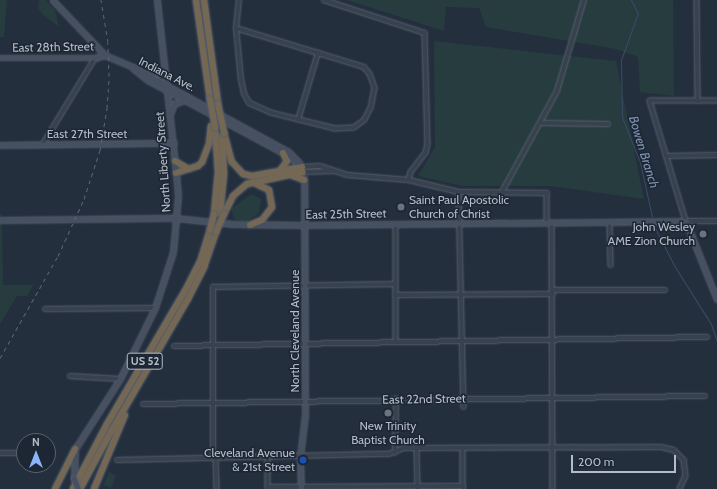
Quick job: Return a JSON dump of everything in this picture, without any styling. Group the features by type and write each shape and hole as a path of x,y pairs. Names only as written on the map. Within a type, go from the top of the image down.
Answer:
{"highway":[{"path":"176,173 198,166 205,157 213,127 196,0"},
{"path":"204,0 223,133 232,162 240,172 252,176 279,171 302,170"},
{"name":"US 52","path":"213,127 218,172 219,214"},
{"name":"US 52","path":"79,489 196,283 219,214 224,174 223,133"},
{"path":"279,171 287,164 287,159 283,153"},
{"path":"175,161 179,165 190,169"},
{"path":"213,231 219,214 238,190 252,183 287,176 302,170"},
{"path":"287,176 304,180"},
{"path":"250,225 262,220 272,207 272,196 267,188 252,183"},
{"name":"US 52","path":"73,489 107,424 187,287 213,231"},
{"path":"94,489 134,392"},
{"path":"55,489 75,449"}],"street":[{"path":"53,0 105,54 130,66"},
{"name":"North Liberty Street","path":"75,449 120,379 155,308 169,269 176,218 176,173 174,143 157,0"},
{"path":"236,28 360,65 368,70 375,88 372,108 361,124 346,130 271,113 249,103 246,99 241,80 236,28 239,0"},
{"path":"324,0 425,33 428,144 426,153 411,172 408,180"},
{"path":"502,192 541,123 557,91 584,0"},
{"path":"697,0 698,101"},
{"path":"298,120 318,53"},
{"name":"East 28th Street","path":"0,58 95,58 105,54"},
{"path":"43,144 95,58"},
{"path":"142,72 158,74 164,70 164,63"},
{"name":"Indiana Ave.","path":"130,66 190,102 283,153 302,170"},
{"name":"Indiana Ave.","path":"130,66 142,76 289,152 302,170"},
{"path":"170,114 177,102 184,100 190,102"},
{"path":"717,101 650,101 686,221 717,299"},
{"path":"541,123 608,124"},
{"name":"East 27th Street","path":"0,144 174,143"},
{"path":"666,156 717,155"},
{"path":"302,170 320,166 356,176 408,180 458,192 547,193 553,292 553,489"},
{"name":"North Cleveland Avenue","path":"301,488 300,457 305,401 306,344 304,286 304,180 302,170"},
{"path":"458,192 464,340 464,407"},
{"name":"East 25th Street","path":"0,220 176,218 250,225 717,221"},
{"path":"610,222 611,265"},
{"path":"396,224 396,342"},
{"path":"217,489 213,404 213,287 395,284"},
{"path":"395,295 665,290"},
{"path":"45,309 155,308"},
{"path":"174,346 464,340 707,338"},
{"path":"70,376 120,379"},
{"name":"East 22nd Street","path":"143,404 213,404 463,398 705,396"},
{"path":"394,453 396,399"},
{"path":"117,460 300,457 394,453 404,448 670,448 681,456 685,466 686,476 680,489"},
{"path":"417,448 418,487"},
{"path":"268,457 268,488 463,488 463,448"},
{"path":"75,449 74,478 79,489"},
{"path":"0,453 16,453"}],"green space":[{"path":"0,0 7,0 4,37 0,37"},
{"path":"39,0 46,0 55,10 59,27 42,14 38,8"},
{"path":"347,0 673,0 674,96 640,92 638,57 616,49 486,27 479,8 446,7 444,31"},
{"path":"434,41 616,61 644,199 551,186 462,186 418,176 435,147"},
{"path":"251,194 261,199 259,213 248,221 235,220 231,209"},
{"path":"0,214 2,215 3,285 33,285 27,296 17,296 0,324"},
{"path":"109,472 116,475 111,488 104,485"}],"waterway":[{"name":"Bowen Branch","path":"631,0 638,13 621,60 622,117 640,162 652,217"},
{"name":"Bowen Branch","path":"654,226 675,267 711,324 717,341"}],"railway":[{"path":"0,358 58,256 84,199 100,150 107,108 109,76 108,42 101,0"}],"place":[{"name":"Saint Paul Apostolic Church of Christ","path":"401,207"},
{"name":"John Wesley AME Zion Church","path":"703,234"},
{"name":"New Trinity Baptist Church","path":"388,413"},
{"name":"Cleveland Avenue & 21st Street","path":"303,460"}]}
